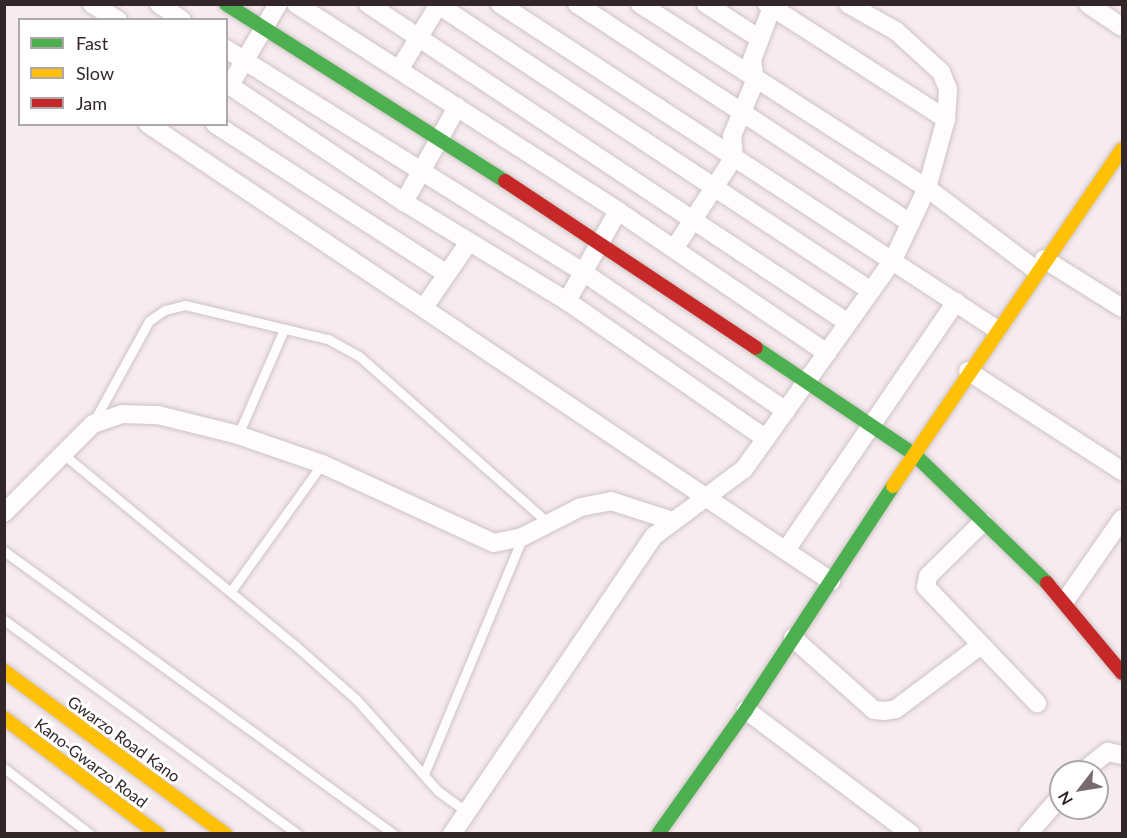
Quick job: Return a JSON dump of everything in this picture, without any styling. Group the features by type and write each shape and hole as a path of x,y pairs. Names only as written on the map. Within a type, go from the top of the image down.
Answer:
{"street":[{"path":"92,4 115,18"},
{"path":"159,4 179,18"},
{"path":"226,4 600,242 914,454 1065,601 1122,672"},
{"path":"278,4 228,84 404,202 567,301 766,439"},
{"path":"296,4 618,211 827,353"},
{"path":"369,4 848,323"},
{"path":"500,4 996,329"},
{"path":"577,4 910,223"},
{"path":"640,4 755,81 927,188 1040,265 1122,308"},
{"path":"706,4 760,39"},
{"path":"452,834 654,536 705,494 725,486 766,439 893,260 927,188 946,119 948,89 941,72 896,31 848,4"},
{"path":"1088,4 1122,27"},
{"path":"399,70 438,5 716,186 871,291"},
{"path":"674,249 734,157 732,136 744,113 755,81 752,60 771,6 946,119"},
{"path":"228,50 583,272 786,411"},
{"path":"404,202 457,107"},
{"path":"151,126 425,306 831,581"},
{"path":"218,126 447,274"},
{"path":"658,834 746,711 996,329 1122,149"},
{"path":"567,301 618,211"},
{"path":"425,306 469,242"},
{"path":"786,550 869,424 956,302"},
{"path":"968,371 1122,471"},
{"path":"4,513 93,424 122,414 158,415 238,435 322,464 494,543 522,537 550,525 581,507 611,501 673,521"},
{"path":"1065,601 1122,519"},
{"path":"983,522 928,576 926,587 1037,703"},
{"path":"794,638 874,710 885,711 896,709 981,645"},
{"name":"Gwarzo Road Kano","path":"4,671 225,834"},
{"path":"746,711 911,834"},
{"name":"Kano-Gwarzo Road","path":"4,718 158,834"},
{"path":"1098,760 1108,752 1122,755"},
{"path":"1028,834 1049,810"}],"lane":[{"path":"93,424 149,321 165,310 185,305 328,339 359,356 550,525"},
{"path":"238,435 284,328"},
{"path":"63,454 231,591 356,699 424,774 467,812"},
{"path":"231,591 322,464"},
{"path":"424,774 522,537"},
{"path":"4,551 394,834"},
{"path":"4,620 297,834"},
{"path":"4,768 90,834"}],"traffic: fast":[{"path":"226,4 505,181"},
{"path":"756,348 914,454 1047,583"},
{"path":"658,834 746,710 893,486"}],"traffic: slow":[{"path":"893,486 1122,149"},
{"path":"4,671 225,834"},
{"path":"4,718 158,834"}],"traffic: jam":[{"path":"505,181 756,348"},
{"path":"1047,583 1122,673"}]}
